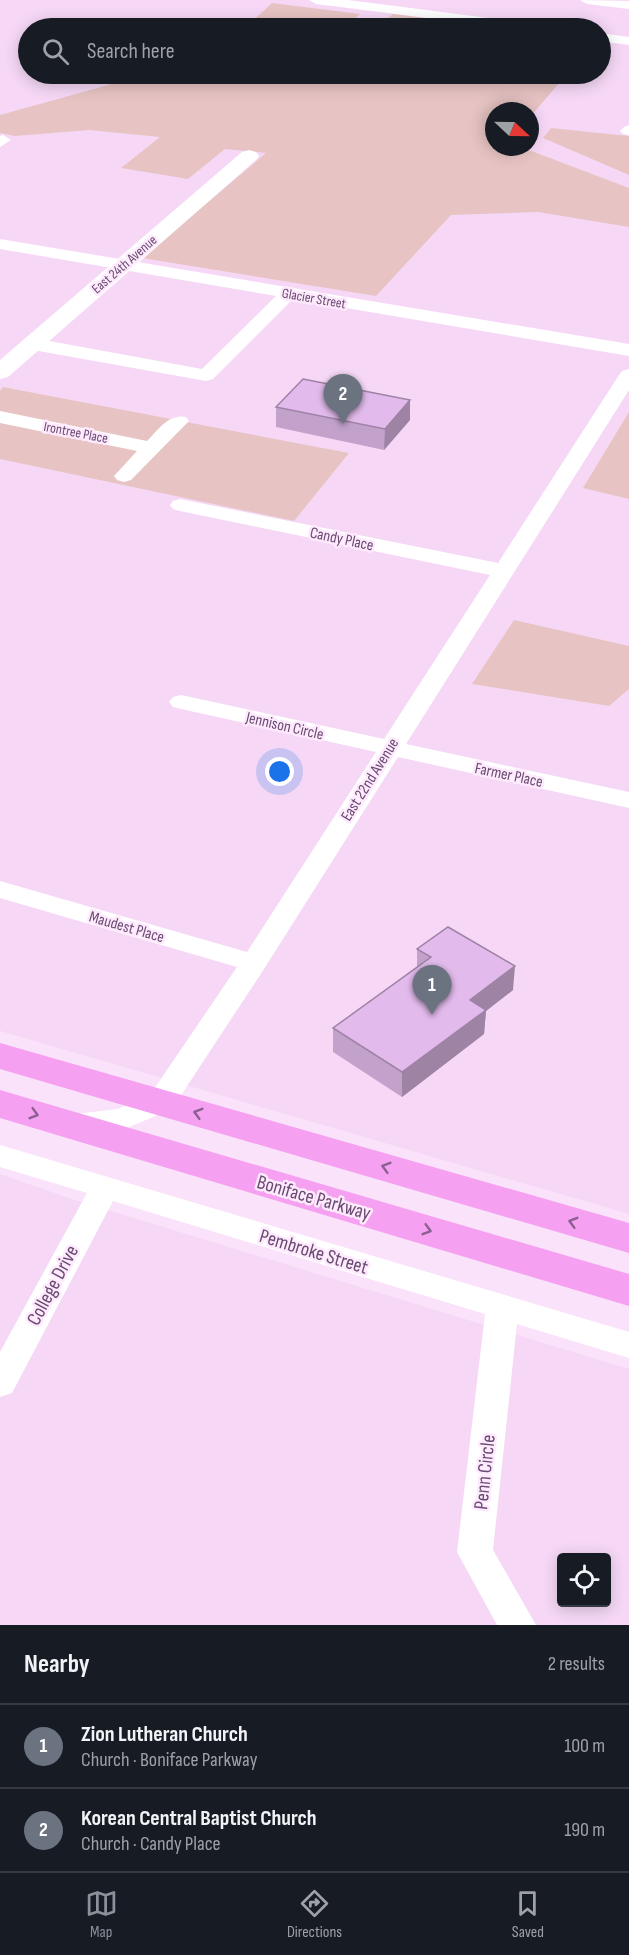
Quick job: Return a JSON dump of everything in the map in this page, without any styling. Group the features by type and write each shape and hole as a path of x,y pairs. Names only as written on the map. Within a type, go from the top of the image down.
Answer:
{"main road":[{"path":"0,1056 629,1238"},
{"name":"Boniface Parkway","path":"0,1104 629,1290"}],"street":[{"path":"316,0 457,18"},
{"path":"587,0 629,5"},
{"path":"611,39 629,41"},
{"name":"East 24th Avenue","path":"0,372 249,156"},
{"name":"Glacier Street","path":"0,244 629,350"},
{"path":"33,344 206,375 289,293"},
{"name":"East 22nd Avenue","path":"161,1102 254,963 629,375"},
{"name":"Irontree Place","path":"0,417 152,448"},
{"path":"124,476 178,421"},
{"name":"Candy Place","path":"180,505 503,571"},
{"name":"Jennison Circle","path":"181,702 389,748"},
{"name":"Farmer Place","path":"389,748 629,800"},
{"name":"Maudest Place","path":"0,889 254,963"},
{"path":"69,1124 122,1119 161,1102"},
{"name":"Pembroke Street","path":"0,1156 629,1345"},
{"name":"College Drive","path":"0,1383 105,1188"},
{"name":"Penn Circle","path":"502,1307 475,1552 517,1625"}],"shaded area":[{"path":"0,0 629,0 629,1214 0,1031"},
{"path":"272,3 360,14 355,18 256,18"},
{"path":"393,14 425,18 388,18"},
{"path":"112,84 558,84 539,107 539,102 485,102 485,156 539,156 539,154 629,188 629,227 538,212 451,215 376,296 142,258 266,153 225,149 188,179 121,168 160,137 89,130 15,136 0,133 0,115"},
{"path":"551,128 629,136 629,175 543,138"},
{"path":"3,387 349,453 294,521 0,459 0,391"},
{"path":"629,412 629,499 583,488"},
{"path":"514,620 629,646 629,689 609,706 472,684"},
{"path":"0,1174 72,1199 629,1369 629,1625 0,1625"}],"building":[{"path":"303,379 410,400 385,429 276,407"},
{"path":"448,927 515,966 470,1000 486,1010 402,1072 333,1028 431,957 417,949"}],"place":[{"name":"Korean Central Baptist Church","path":"343,424"},
{"name":"Zion Lutheran Church","path":"432,1015"}]}
